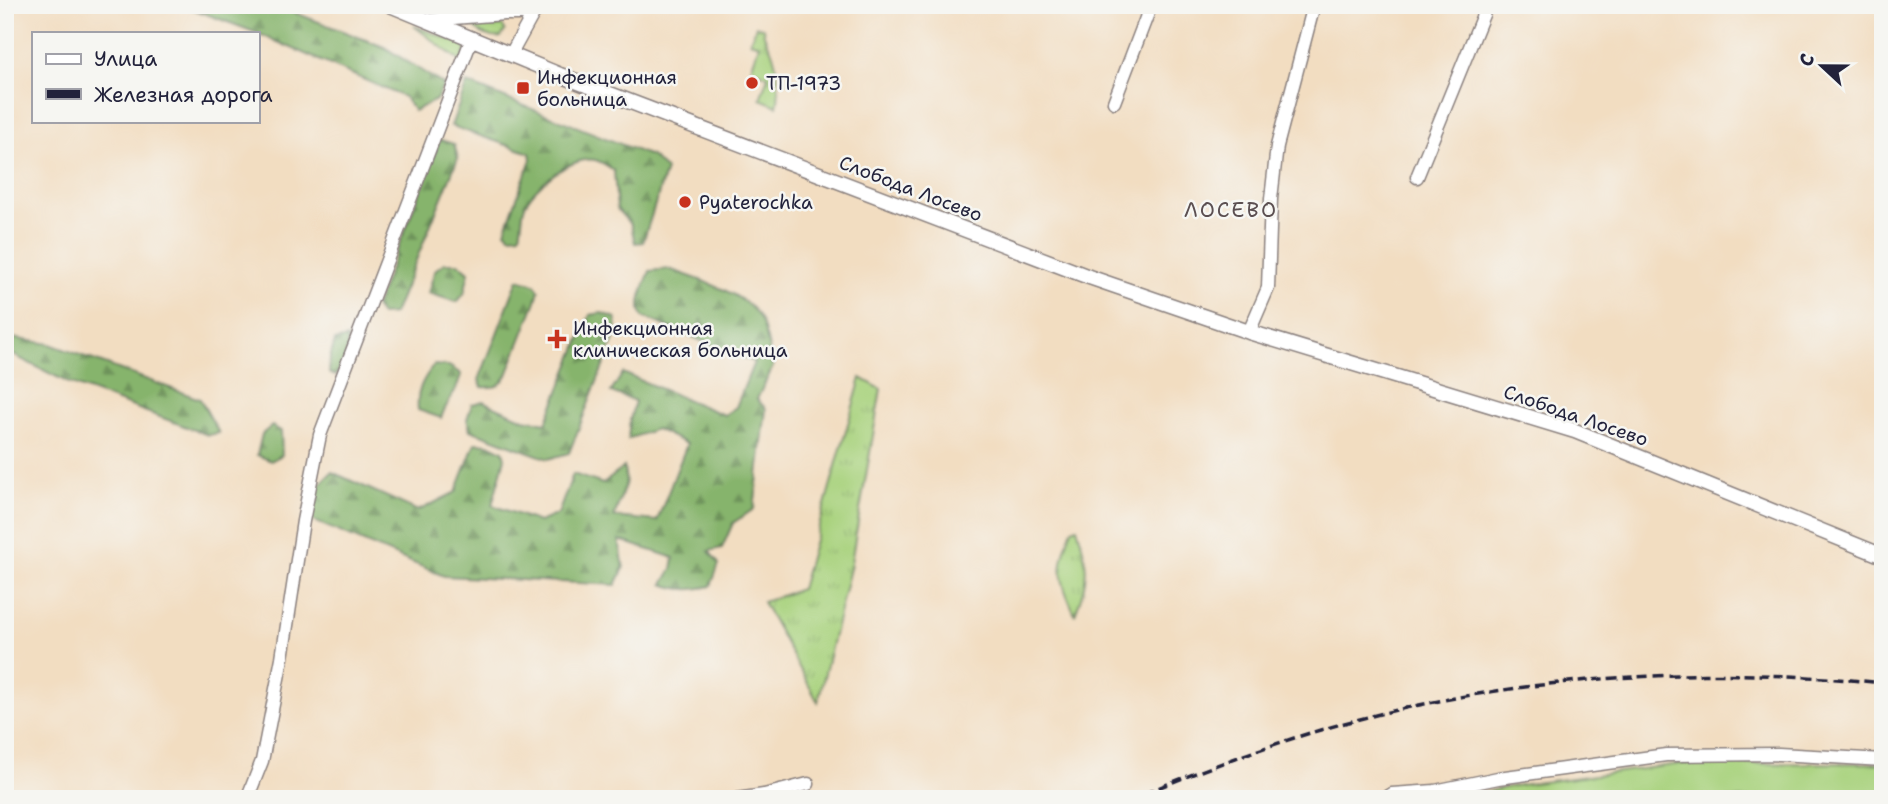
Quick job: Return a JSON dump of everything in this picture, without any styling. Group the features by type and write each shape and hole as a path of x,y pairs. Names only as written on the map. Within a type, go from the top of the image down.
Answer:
{"main road":[{"name":"Слобода Лосево","path":"390,5 561,75 1076,272 1249,332 1575,431 1883,556"}],"street":[{"path":"1114,102 1151,5"},
{"path":"1249,332 1268,288 1271,199 1277,146 1314,5"},
{"path":"1418,177 1487,5"},
{"path":"428,20 537,10"},
{"path":"511,54 537,10"},
{"path":"247,799 262,761 320,435 472,38"},
{"path":"1384,799 1392,794 1435,791 1498,778 1666,755 1779,754 1883,760"},
{"path":"737,799 808,784"}],"green space":[{"path":"182,5 275,5 384,47 444,85 436,100 414,111 404,97 254,32"},
{"path":"476,25 503,26 505,31 501,37 490,37 476,30"},
{"path":"414,26 467,46 461,62"},
{"path":"756,26 763,28 775,62 777,106 760,99 768,76 751,69 759,45 750,41"},
{"path":"467,83 651,156 666,170 643,242 635,243 631,225 617,209 614,171 595,160 576,162 544,182 524,208 520,235 510,236 505,231 531,159 530,153 451,126"},
{"path":"440,140 454,144 458,158 394,314 381,315 375,307"},
{"path":"444,263 458,263 469,272 464,294 457,302 428,293 435,270"},
{"path":"669,269 719,288 744,301 760,319 773,367 757,399 766,409 754,509 733,523 722,548 709,551 719,564 711,586 687,589 663,584 672,569 674,558 619,540 624,568 616,585 444,576 309,519 313,491 332,472 418,511 456,492 475,443 489,444 503,451 505,458 492,505 539,522 558,514 573,474 603,484 624,467 626,482 614,517 657,521 687,444 656,429 628,439 635,401 611,392 623,373 724,415 736,407 754,362 643,317 640,300 650,271"},
{"path":"518,279 535,284 539,290 536,301 507,375 497,386 482,387 479,380"},
{"path":"602,313 616,318 617,331 569,453 548,459 470,430 467,419 472,404 483,401 524,419 546,423 590,315"},
{"path":"5,337 50,344 200,399 219,433 208,435 69,383 5,351"},
{"path":"348,338 346,356 336,376 329,373 335,341"},
{"path":"434,365 449,366 461,374 441,418 418,410 421,386"},
{"path":"861,378 881,389 850,568 818,702 763,602 801,589"},
{"path":"272,426 281,431 282,455 271,461 257,455 262,434"},
{"path":"1077,527 1086,570 1075,614 1065,590 1062,563 1072,529"},
{"path":"1883,763 1883,799 1447,799 1519,785 1680,764"}],"railway":[{"path":"1131,799 1242,756 1327,728 1421,705 1486,693 1551,684 1684,675 1750,675 1883,683"}],"place":[{"name":"ТП-1973","path":"752,83"},
{"name":"Инфекционная больница","path":"523,88"},
{"name":"Pyaterochka","path":"685,202"},
{"name":"Инфекционная клиническая больница","path":"557,339"}],"district":[{"name":"ЛОСЕВО","path":"1231,210"}]}
